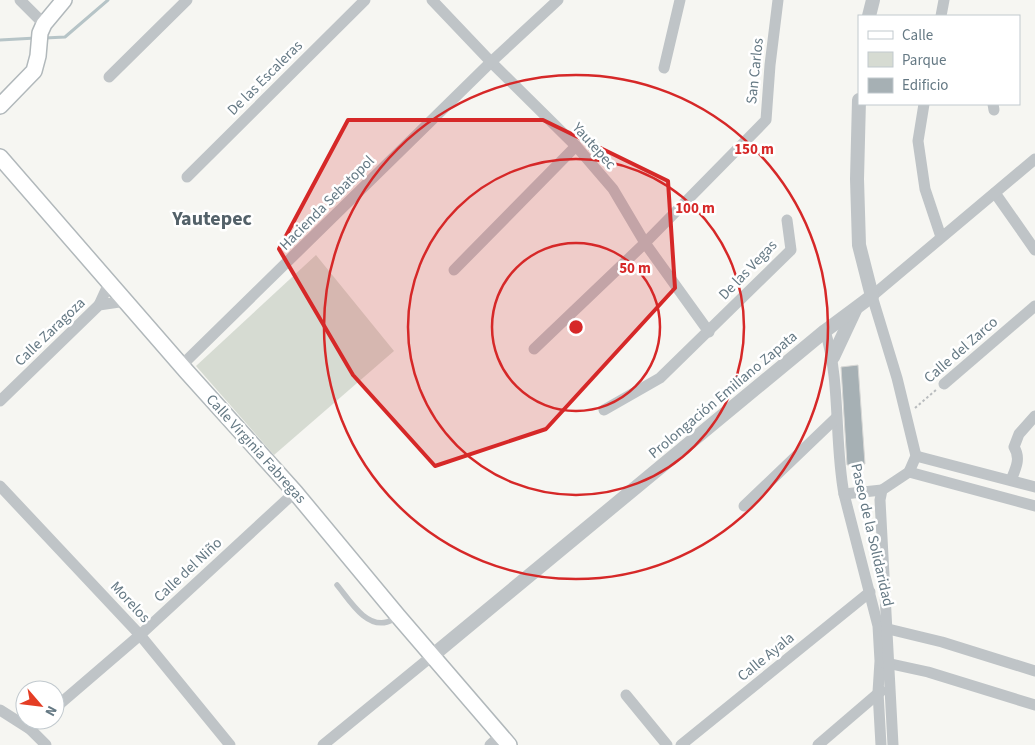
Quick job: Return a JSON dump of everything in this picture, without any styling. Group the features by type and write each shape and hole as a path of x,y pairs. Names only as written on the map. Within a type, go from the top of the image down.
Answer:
{"main road":[{"path":"0,106 34,71 42,28 64,0"},
{"name":"Calle Virginia Fabregas","path":"0,157 295,492 432,656 500,742"}],"street":[{"path":"20,0 42,28"},
{"path":"109,77 187,0"},
{"name":"De las Escaleras","path":"187,177 365,0"},
{"name":"Hacienda Sebatopol","path":"182,365 558,0"},
{"path":"664,68 680,0"},
{"name":"San Carlos","path":"534,348 645,243 766,120 778,0"},
{"path":"869,15 873,0"},
{"path":"940,15 944,0"},
{"name":"Yautepec","path":"439,2 492,62 576,146 613,188 645,243 709,332"},
{"path":"859,105 857,180 859,245 872,296 897,378 916,456 909,472 1035,506"},
{"path":"924,105 918,141 926,189 941,237"},
{"path":"454,270 576,146"},
{"name":"Prolongación Emiliano Zapata","path":"432,656 825,331 872,296 1035,159"},
{"path":"995,193 1035,250"},
{"name":"De las Vegas","path":"709,332 791,250 788,220"},
{"name":"Calle Zaragoza","path":"0,401 100,305 110,281"},
{"name":"Calle Zaragoza","path":"100,305 126,301"},
{"name":"Calle del Zarco","path":"944,384 1035,306"},
{"path":"833,357 856,307"},
{"name":"Paseo de la Solidaridad","path":"825,331 833,357 840,474 870,592 887,647 878,692 881,745"},
{"path":"604,410 660,378 709,332"},
{"path":"1011,480 1018,459 1018,453 1014,447 1018,434 1035,416"},
{"path":"744,506 836,418"},
{"path":"916,456 1035,487"},
{"name":"Paseo de la Solidaridad","path":"884,663 880,500 882,490 909,472"},
{"name":"Morelos","path":"0,486 140,635 230,745"},
{"path":"844,494 882,490"},
{"name":"Calle del Niño","path":"65,699 140,635 295,492"},
{"name":"Calle Ayala","path":"682,745 870,592"},
{"path":"882,628 942,642 1035,671"},
{"path":"323,745 432,656"},
{"path":"893,745 889,687 884,663 928,672 1035,704"},
{"path":"818,745 878,692 889,687"},
{"path":"626,695 666,745"},
{"path":"0,710 15,720"},
{"path":"31,730 46,745"}],"lane":[{"path":"337,585 364,616 377,623 387,622 398,616"}],"path":[{"name":"Calle del Zarco","path":"906,416 944,384"}],"highlighted area":[{"path":"348,120 543,120 668,181 675,288 546,429 435,466 353,375 279,249"}],"green space":[{"path":"316,255 394,351 274,455 196,366"}],"building":[{"path":"858,365 865,464 847,465 841,367"}],"waterway":[{"path":"45,38 65,37 108,0"},
{"path":"0,40 36,38"}],"district":[{"name":"Yautepec","path":"212,219"}]}
